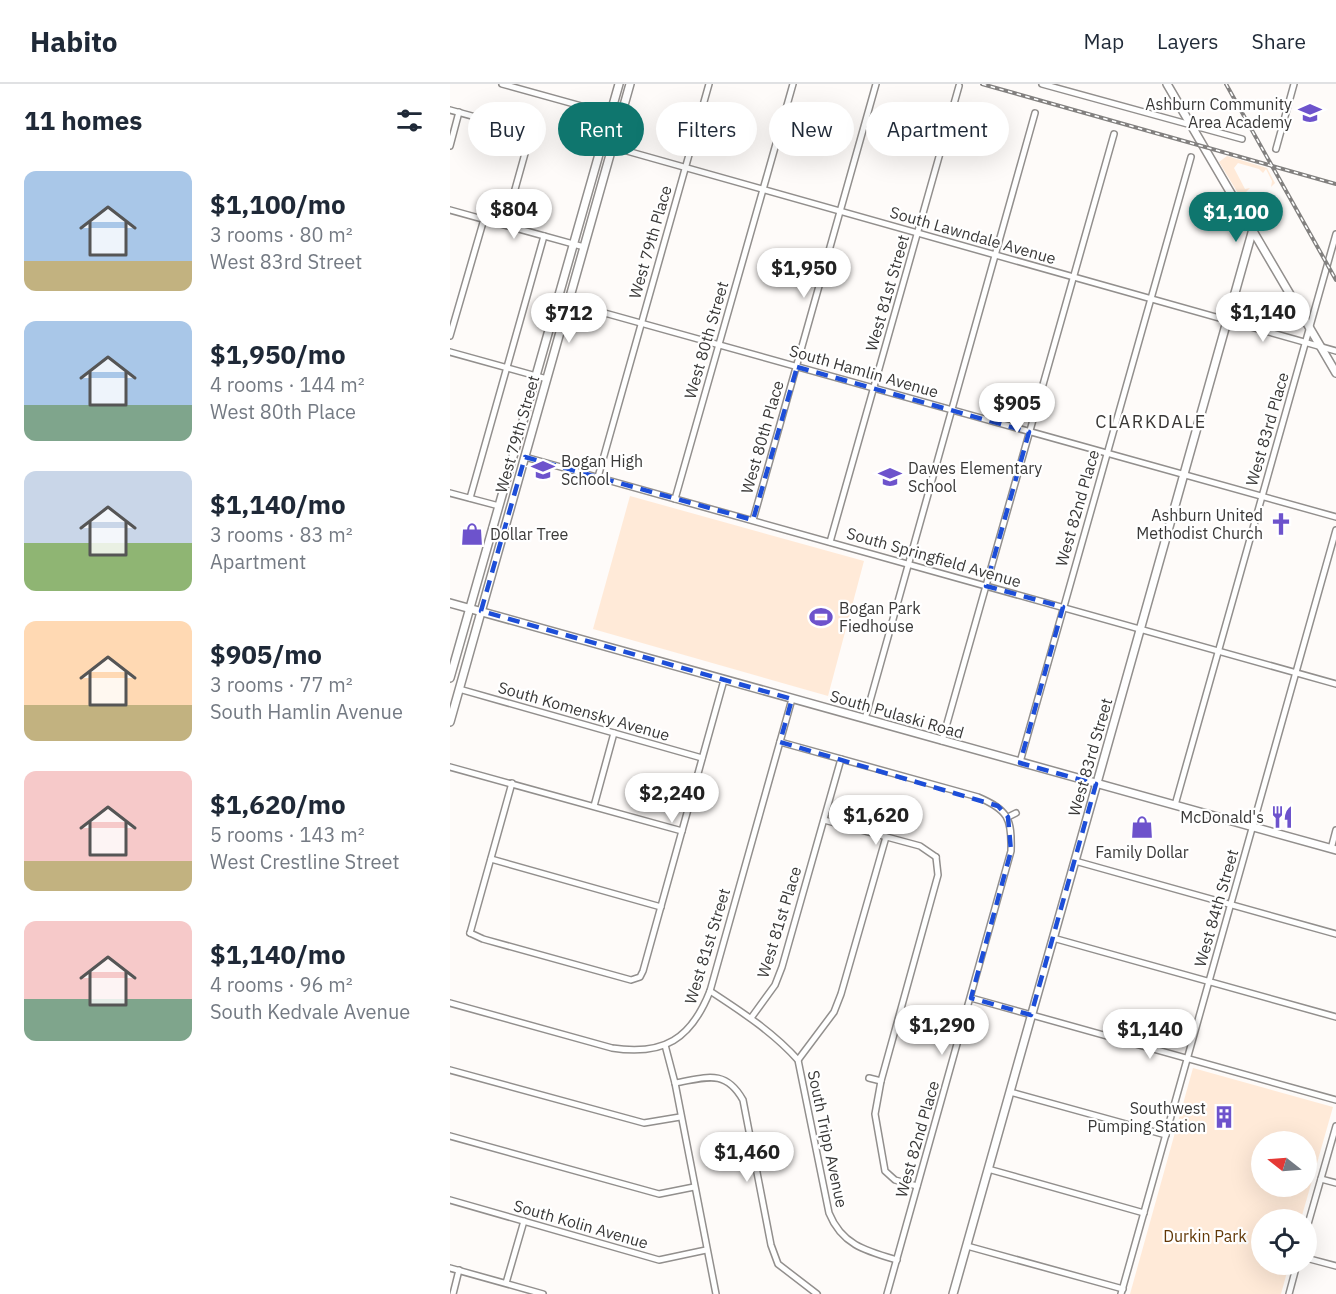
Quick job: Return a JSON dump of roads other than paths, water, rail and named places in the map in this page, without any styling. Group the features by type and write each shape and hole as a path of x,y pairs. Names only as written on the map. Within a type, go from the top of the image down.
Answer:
{"main road":[{"name":"West 79th Street","path":"614,102 619,84"},
{"name":"West 79th Street","path":"625,102 630,84"},
{"path":"1167,84 1336,373"},
{"name":"West 79th Street","path":"450,678 599,156"},
{"name":"West 79th Street","path":"450,722 609,156"},
{"name":"West 83rd Street","path":"953,1294 1253,229"},
{"name":"South Pulaski Road","path":"450,603 1333,850"}],"street":[{"path":"502,84 565,102"},
{"name":"West 79th Place","path":"598,477 709,84"},
{"name":"West 80th Street","path":"675,499 793,84"},
{"name":"West 80th Place","path":"753,520 876,84"},
{"path":"1043,84 1242,139"},
{"path":"1276,149 1294,84"},
{"name":"West 81st Street","path":"830,542 959,86"},
{"path":"450,110 531,132 505,225"},
{"path":"450,146 459,112"},
{"path":"865,719 1035,112"},
{"path":"942,741 1114,134"},
{"name":"South Lawndale Avenue","path":"643,156 1336,351"},
{"name":"West 82nd Place","path":"1020,762 1191,157"},
{"path":"450,210 584,247"},
{"path":"450,336 483,219"},
{"name":"West 83rd Place","path":"1175,806 1336,234"},
{"path":"470,498 544,236"},
{"name":"South Hamlin Avenue","path":"558,300 1336,517"},
{"path":"450,352 547,379"},
{"name":"South Springfield Avenue","path":"525,457 1336,684"},
{"path":"450,493 499,507"},
{"name":"West 84th Street","path":"1122,1292 1336,530"},
{"path":"512,783 468,935 631,981 640,976 724,680"},
{"name":"South Komensky Avenue","path":"459,689 702,758"},
{"name":"West 81st Street","path":"665,1045 694,1023 702,1012 710,991 792,699"},
{"path":"594,806 614,733"},
{"path":"780,742 978,797 998,806 1008,817 1016,813"},
{"name":"West 81st Place","path":"751,1018 779,976 841,759"},
{"path":"450,767 682,831"},
{"name":"West 82nd Place","path":"887,1294 1011,851 1012,835 1008,817"},
{"path":"824,820 920,846 938,856 938,875 881,1081 875,1114 885,1171 895,1180 917,1186"},
{"path":"1333,850 1336,830"},
{"path":"798,1060 834,1012 885,837"},
{"path":"490,859 661,907"},
{"path":"1075,861 1336,934"},
{"path":"1053,938 1336,1017"},
{"name":"South Tripp Avenue","path":"710,991 783,1043 798,1060 830,1213 835,1227 848,1240 868,1252 897,1260"},
{"path":"971,998 1336,1100"},
{"path":"450,1003 612,1048 632,1051 649,1050 665,1045 675,1083 716,1294"},
{"path":"450,1070 644,1123 680,1117"},
{"path":"675,1083 709,1077 724,1080 736,1087 743,1100 771,1245 778,1264 817,1294"},
{"path":"869,1078 881,1081"},
{"path":"1010,1092 1166,1135"},
{"path":"1312,1209 1336,1126"},
{"path":"450,1136 659,1194 694,1186"},
{"path":"988,1169 1144,1213"},
{"path":"1321,1179 1336,1183"},
{"name":"South Kolin Avenue","path":"450,1200 659,1260 706,1250"},
{"path":"506,1283 524,1221"},
{"path":"967,1246 1122,1292"},
{"path":"1317,1261 1336,1266"},
{"path":"450,1268 543,1294"},
{"path":"453,1294 459,1270"},
{"path":"1289,1294 1294,1275"}],"railway":[{"path":"982,84 1336,184"},
{"path":"1226,84 1336,280"}],"place":[{"name":"Ashburn Community Area Academy","path":"1310,113"},
{"name":"Bogan High School","path":"543,470"},
{"name":"Dawes Elementary School","path":"890,477"},
{"name":"Ashburn United Methodist Church","path":"1281,524"},
{"name":"Dollar Tree","path":"472,534"},
{"name":"Bogan Park Fiedhouse","path":"821,617"},
{"name":"McDonald's","path":"1282,817"},
{"name":"Family Dollar","path":"1142,827"},
{"name":"Southwest Pumping Station","path":"1224,1117"}],"district":[{"name":"CLARKDALE","path":"1151,421"}],"park label":[{"name":"Durkin Park","path":"1205,1236"}]}
